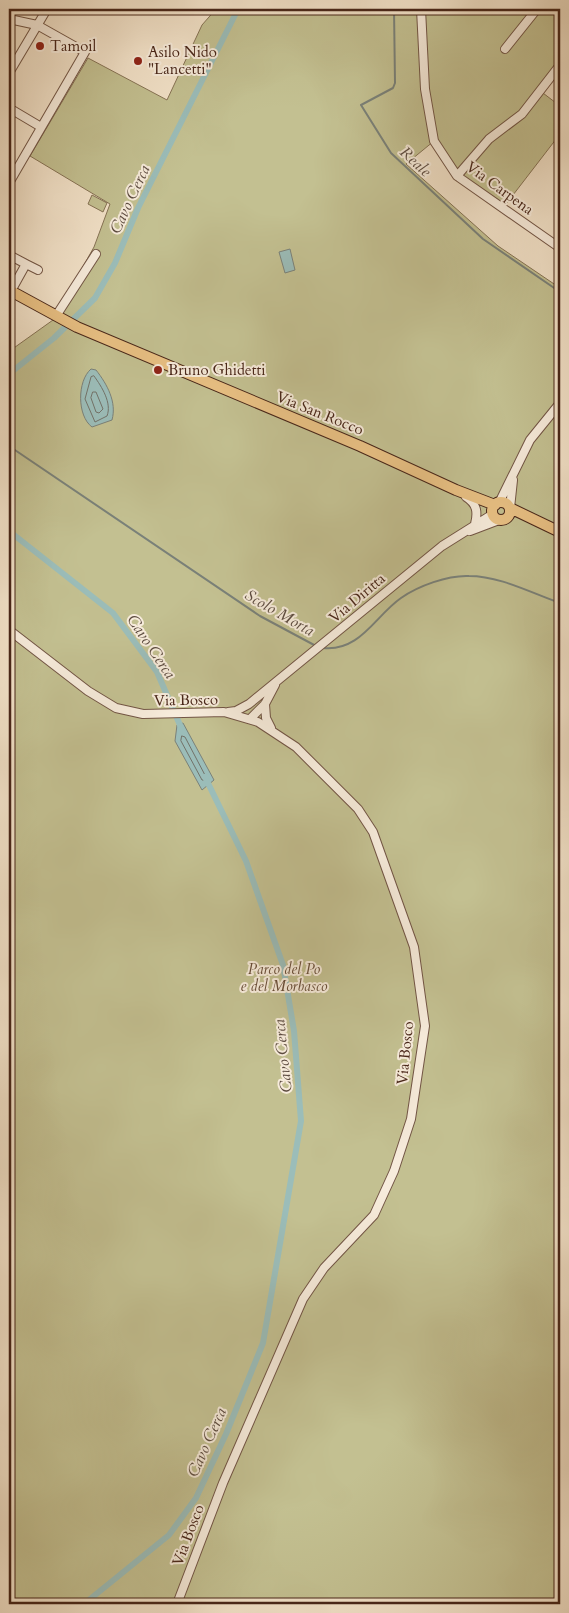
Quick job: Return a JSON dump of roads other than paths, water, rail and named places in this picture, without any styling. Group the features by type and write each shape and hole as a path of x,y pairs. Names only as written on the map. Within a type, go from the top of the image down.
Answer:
{"main road":[{"name":"Via San Rocco","path":"10,291 77,327 360,446 496,510"},
{"name":"Via San Rocco","path":"473,501 496,510"},
{"path":"507,504 510,512 505,520 496,510 507,504"},
{"path":"510,512 530,518 560,532"}],"street":[{"path":"9,74 47,9"},
{"name":"Via Carpena","path":"421,9 425,89 434,141 457,176 560,248"},
{"path":"505,49 537,9"},
{"path":"9,19 37,25 85,52 9,183"},
{"path":"457,176 489,139 522,114 560,65"},
{"path":"9,108 41,127"},
{"path":"58,317 96,254"},
{"path":"9,255 38,270"},
{"path":"10,291 26,264"},
{"path":"496,510 530,440 560,402"},
{"path":"510,512 514,473"},
{"name":"Via San Rocco","path":"456,490 473,501"},
{"path":"473,501 477,513 475,524"},
{"name":"Via Diritta","path":"452,538 496,510"},
{"name":"Via Diritta","path":"224,712 236,711 249,704 452,538 496,510"},
{"name":"Via Bosco","path":"9,630 88,691 116,708 129,712 162,714 224,712 250,719 271,729 296,747 358,810 373,832 414,947 425,1026 411,1119 394,1171 374,1215 324,1268 303,1300 223,1483 177,1604"},
{"name":"Via Diritta","path":"250,719 265,704 279,679"},
{"path":"249,704 250,719"},
{"path":"265,704 266,718 271,729"}],"water":[{"path":"290,249 295,270 285,273 279,252"},
{"path":"91,369 96,370 104,381 113,407 112,420 92,427 87,422 81,407 83,382 86,374"},
{"path":"183,723 214,780 202,790 175,741 177,725"}],"waterway":[{"name":"Cavo Cerca","path":"9,374 54,338 95,298 115,263 138,208 238,9"},
{"name":"Reale","path":"394,9 395,83 393,88 361,105 391,153 483,239 560,292"},
{"name":"Scolo Morta","path":"9,446 260,616 316,646"},
{"name":"Cavo Cerca","path":"9,531 113,613 157,672 183,732"},
{"name":"Scolo Morta","path":"323,648 336,648 357,639 401,598 424,586 452,577 469,576 492,579 560,603"},
{"name":"Cavo Cerca","path":"84,1604 169,1535 196,1498 226,1434 263,1343 301,1121 294,1031 283,965 246,861 205,777"}],"place":[{"name":"Tamoil","path":"40,46"},
{"name":"Asilo Nido \"Lancetti\"","path":"138,61"},
{"name":"Bruno Ghidetti","path":"158,370"}],"park label":[{"name":"Parco del Po e del Morbasco","path":"284,978"}]}
